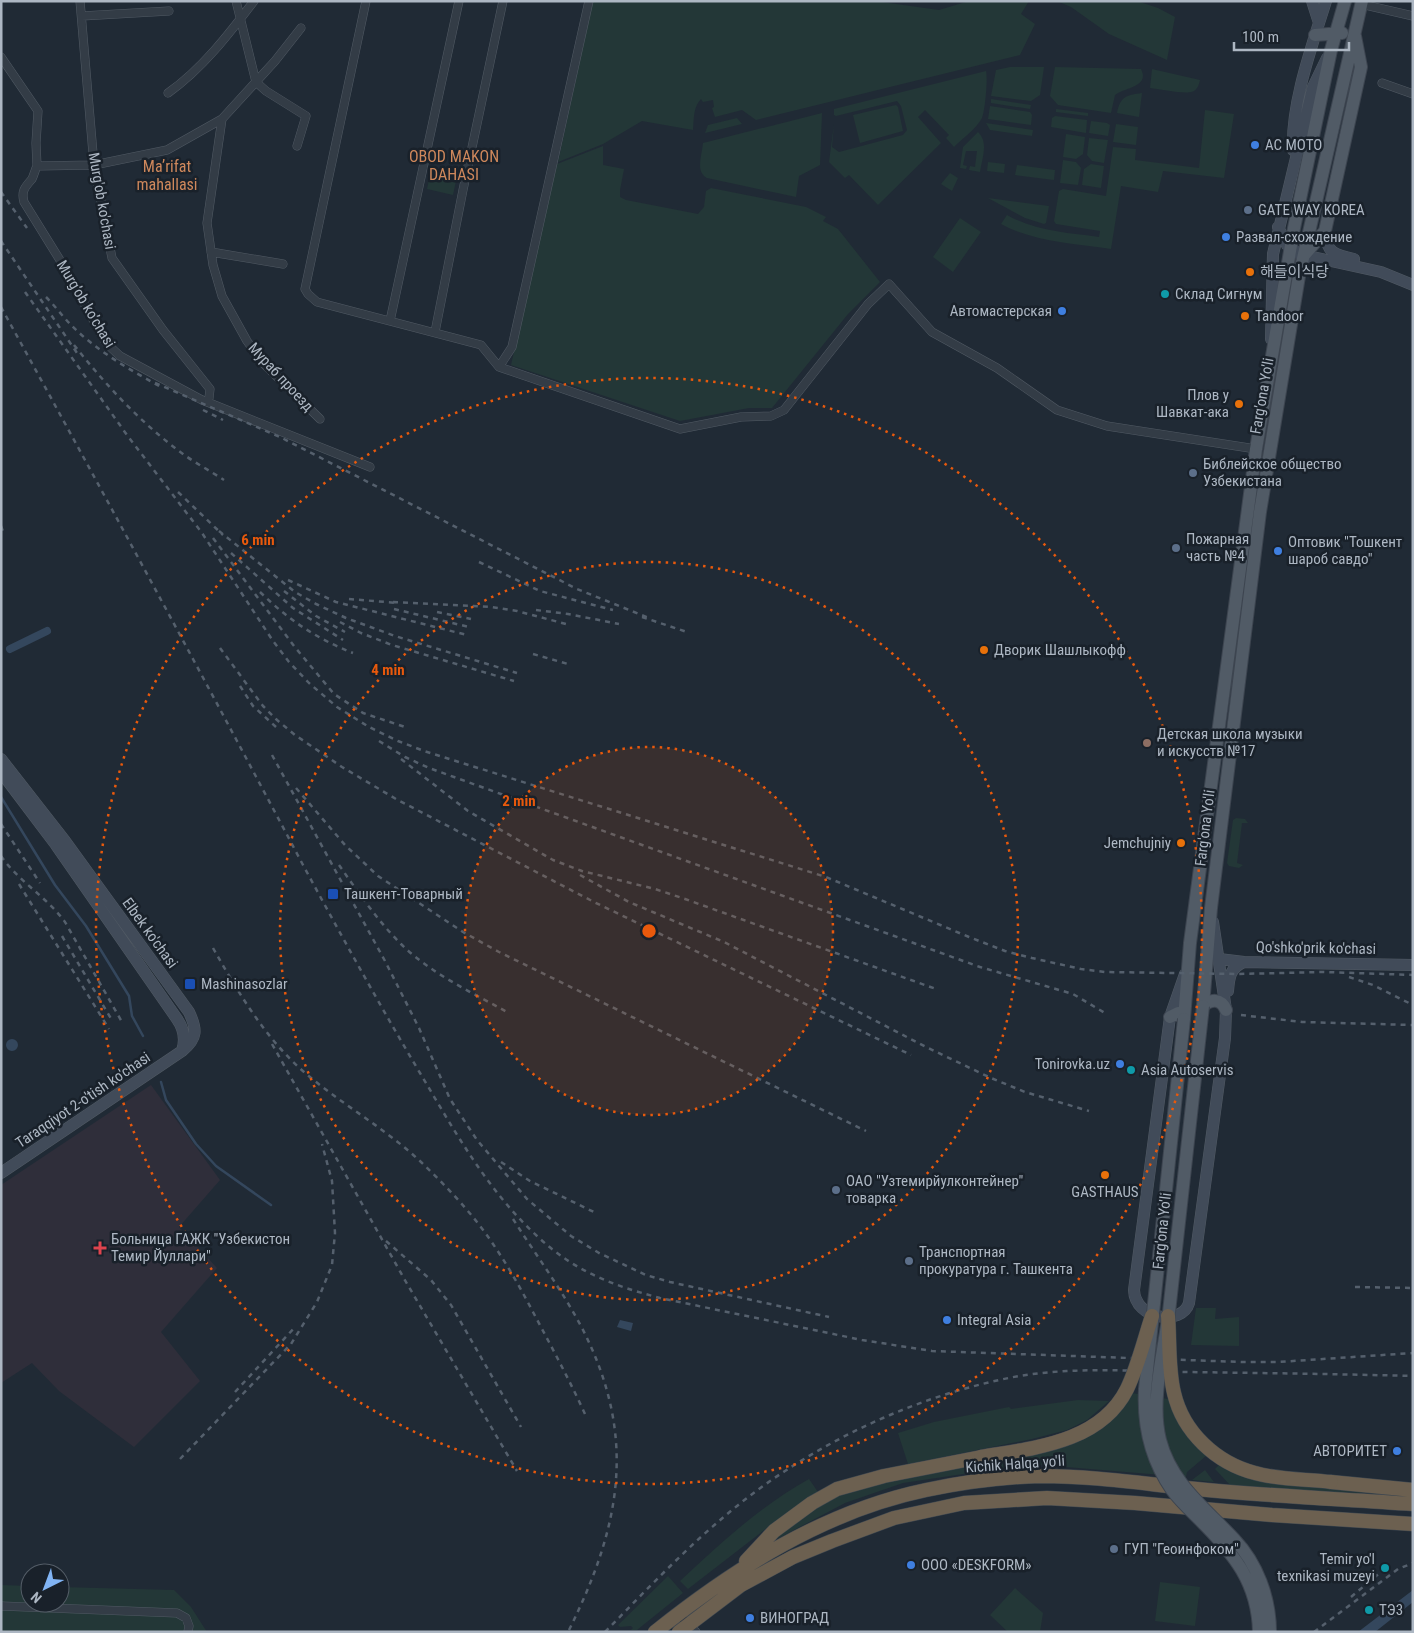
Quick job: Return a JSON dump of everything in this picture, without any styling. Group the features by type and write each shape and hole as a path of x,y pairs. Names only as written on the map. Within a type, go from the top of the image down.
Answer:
{"highway":[{"path":"733,1576 774,1531 812,1503 836,1489 884,1476 1041,1446 1067,1439 1089,1429 1106,1417 1118,1404 1127,1388 1152,1316"},
{"path":"1168,1316 1174,1393 1180,1412 1199,1440 1226,1461 1254,1473 1413,1490"},
{"name":"Kichik Halqa yo'li","path":"656,1632 678,1614 733,1576 790,1540 878,1504 925,1490 1012,1478 1074,1477 1222,1491 1413,1504"},
{"path":"688,1629 741,1585 793,1557 894,1518 964,1503 1047,1498 1413,1524"}],"main road":[{"path":"1303,256 1325,232 1361,67 1345,1"},
{"name":"Farg'ona Yo'li","path":"1259,1632 1255,1598 1238,1562 1228,1548 1173,1491 1161,1471 1152,1450 1146,1428 1144,1405 1188,966 1256,448 1290,248 1331,50 1345,1"},
{"name":"Farg'ona Yo'li","path":"1270,1632 1268,1605 1252,1565 1234,1539 1184,1488 1164,1452 1158,1432 1156,1409 1203,1006 1211,908 1260,512 1303,256 1361,2"},
{"path":"1317,30 1336,33 1354,32"},
{"path":"1203,1006 1216,1000 1226,1010"},
{"path":"1170,1017 1178,1013 1184,1019"}],"street":[{"name":"Murg'ob ko'chasi","path":"80,1 94,165 112,258 163,330 210,389 209,398"},
{"path":"236,1 256,82 266,91 306,116 297,146"},
{"path":"168,93 183,82 254,1"},
{"path":"366,1 305,288 308,294 317,302 481,345 499,367 680,429 741,416 771,416 778,414 789,405 868,304 889,284 932,332 997,368 1057,410 1107,426 1256,448"},
{"path":"390,321 459,1"},
{"path":"434,332 503,1"},
{"path":"499,367 512,347 589,1"},
{"path":"1312,1 1317,30"},
{"name":"Farg'ona Yo'li","path":"1293,166 1292,131 1326,1"},
{"path":"1361,2 1413,16"},
{"path":"82,16 169,11"},
{"path":"1,57 38,111 37,166 94,165 167,150 222,118 276,61 301,28"},
{"name":"Farg'ona Yo'li","path":"1270,368 1273,254 1278,227 1313,87 1331,50"},
{"path":"1382,82 1413,94"},
{"name":"Мураб проезд","path":"222,118 207,223 213,265 222,296 246,341 262,362 320,419"},
{"name":"Murg’ob ko’chasi","path":"37,166 22,194 24,202 63,265 101,334 112,349 120,356 202,400 370,467"},
{"path":"1278,227 1290,248 1303,256 1381,272 1413,285"},
{"path":"1325,232 1327,246 1333,252 1393,268 1413,276"},
{"path":"211,252 283,264"},
{"name":"Elbek ko'chasi","path":"1,759 65,841 189,1012 195,1026 195,1035 189,1045 182,1051"},
{"name":"Elbek ko'chasi","path":"1,772 56,845 177,1019 184,1035 182,1051"},
{"path":"1188,966 1170,1017 1134,1290 1136,1302 1141,1308 1152,1314 1164,1316 1182,1314 1189,1303 1225,1038 1226,978 1219,959 1211,908"},
{"name":"Qo'shko'prik ko'chasi","path":"1219,959 1244,962 1413,965"},
{"path":"1203,1006 1237,966 1244,962"},
{"name":"Taraqqiyot 2-o'tish ko'chasi","path":"1,1173 182,1051"},
{"path":"1,1606 177,1613 186,1618 188,1632"},
{"path":"678,1614 688,1629"}],"shaded area":[{"name":"Больница ГАЖК \"Узбекистон Темир Йуллари\"","path":"151,1085 220,1180 179,1227 217,1268 161,1332 200,1381 134,1447 59,1391 32,1363 1,1383 1,1185"}],"green space":[{"path":"593,1 875,1 939,10 969,1 1029,1 1021,14 1035,24 1020,55 756,120 742,110 715,117 712,108 714,107 713,100 703,102 701,99 695,109 693,130 642,121 603,144 558,162"},
{"path":"1057,1 1137,1 1158,8 1175,17 1167,60 1109,34 1071,7"},
{"path":"1010,67 1044,67 1040,95 1031,101 991,96 996,70"},
{"path":"1055,67 1141,69 1143,75 1142,80 1135,86 1115,95 1111,113 1058,105 1050,96"},
{"path":"1152,69 1200,80 1199,84 1191,92 1150,88"},
{"path":"986,71 984,109 982,118 976,126 954,147 946,138 949,135 925,110 918,117 941,143 878,205 849,175 845,178 829,162 834,124 832,147 839,152 903,135 907,130 901,106 897,101 836,116 834,115 834,109"},
{"path":"1142,93 1139,117 1117,113 1122,100"},
{"path":"991,99 1031,105 1030,109 991,103"},
{"path":"896,105 903,131 860,143 853,115"},
{"path":"990,106 1030,112 1032,115 1031,125 988,119"},
{"path":"1056,109 1088,113 1088,116 1056,112"},
{"path":"1205,110 1234,114 1224,178 1163,171 1158,192 1121,186 1111,249 1027,235 1001,224 1007,215 1040,228 1099,237 1100,231 1056,224 1054,221 1059,191 1063,189 1106,196 1113,147 1136,149 1135,160 1199,168"},
{"path":"822,113 820,165 799,176 796,197 707,178 701,172 700,163 703,143"},
{"path":"1055,116 1087,120 1086,133 1051,127 1052,118"},
{"path":"737,118 742,124 705,133 708,125"},
{"path":"1091,121 1110,125 1108,136 1089,133"},
{"path":"986,123 1033,130 1032,136 990,130"},
{"path":"1116,124 1138,127 1136,145 1113,142"},
{"path":"978,132 984,146 980,172 969,170 970,166 975,167 977,151 966,151 963,165 967,166 966,169 960,168 963,147"},
{"path":"1066,134 1085,137 1083,154 1076,159 1063,157"},
{"path":"1089,138 1108,140 1104,163 1092,161 1087,155"},
{"path":"603,146 603,165 624,169 620,197 626,200 698,214 704,207 706,191 711,188 806,207 826,217 823,221 838,229 880,282 848,314 772,408 749,408 680,421 511,365 557,164"},
{"path":"1063,160 1076,162 1081,168 1078,185 1060,183"},
{"path":"988,162 1005,164 1004,173 987,171"},
{"path":"1091,164 1104,166 1101,188 1082,185 1084,169"},
{"path":"1017,165 1055,170 1054,180 1015,175"},
{"path":"950,173 958,178 952,191 941,184"},
{"path":"430,175 456,181 453,195 427,189"},
{"path":"988,198 1049,206 1046,223 1025,218"},
{"path":"960,218 981,232 953,272 933,257"},
{"path":"1236,818 1245,819 1248,823 1242,823 1237,863 1243,865 1239,868 1229,866 1227,863 1233,820"},
{"path":"1196,1308 1216,1308 1215,1319 1239,1317 1239,1346 1191,1345"},
{"path":"1132,1393 1168,1399 1183,1430 1193,1444 1206,1456 1187,1472 1186,1477 1030,1464 903,1483 845,1503 777,1539 776,1535 801,1516 849,1489 1056,1448 1081,1440 1108,1422"},
{"path":"1078,1400 1109,1401 1087,1420 1067,1430 908,1464 898,1433 934,1422 1009,1407 1011,1409"},
{"path":"1219,1465 1256,1480 1296,1486 1403,1495 1289,1490 1230,1485 1215,1469"},
{"path":"1205,1470 1214,1482 1192,1480"},
{"path":"809,1479 818,1492 781,1517 688,1589 680,1581 757,1513"},
{"path":"668,1576 683,1593 637,1630 631,1630 633,1628 631,1626 620,1627 618,1625"},
{"path":"1160,1582 1200,1587 1195,1626 1155,1621"},
{"path":"1,1585 20,1586 20,1613 70,1613 70,1587 174,1590 191,1607 207,1632 1,1632"},
{"path":"1015,1588 1043,1613 1040,1632 1008,1632 990,1615"}],"water":[{"path":"10,1039 14,1039 18,1045 14,1051 10,1051 6,1047 6,1043"},
{"path":"620,1320 633,1323 631,1331 617,1327"},
{"path":"1413,1590 1413,1602 1375,1632 1358,1632"}],"waterway":[{"path":"10,649 47,631"},
{"path":"1,797 55,885 86,926 129,996 132,1016 143,1036"},
{"path":"161,1082 166,1100 196,1144 216,1166 271,1205"}],"railway":[{"path":"1,192 27,228"},
{"path":"1,241 77,353"},
{"path":"25,292 127,435 202,533 273,641 289,662 309,683 337,707 369,727 424,751 826,877 969,937 1005,951 1032,958 1081,969 1105,972 1238,974 1324,972 1413,975"},
{"path":"46,297 72,326 92,344 126,367 161,387"},
{"path":"1,307 317,891 420,1073 472,1159 502,1199 537,1236 565,1259 609,1282 660,1298 862,1340 932,1351 1242,1362 1278,1362 1413,1353"},
{"path":"74,345 110,388 136,415 184,455 224,480"},
{"path":"155,383 280,437 577,589 649,618"},
{"path":"203,410 223,420"},
{"path":"178,492 223,535"},
{"path":"1,526 4,534"},
{"path":"219,531 295,592 316,604 346,618 395,636 517,673"},
{"path":"213,538 294,646 334,694 363,713 405,727"},
{"path":"231,553 293,608 343,640"},
{"path":"479,562 540,591 613,610"},
{"path":"288,580 336,602 467,635"},
{"path":"284,591 316,616 345,632"},
{"path":"260,592 303,627 353,653"},
{"path":"349,599 398,603"},
{"path":"393,602 491,607 517,611 566,624"},
{"path":"394,609 469,627"},
{"path":"536,610 619,624"},
{"path":"437,612 471,619"},
{"path":"642,617 687,632"},
{"path":"340,622 361,633 392,645 514,681"},
{"path":"220,648 263,706 277,720 295,735 342,767 396,799 594,902 911,1055"},
{"path":"533,654 568,664"},
{"path":"240,686 253,706 276,727"},
{"path":"379,741 405,757 429,768 980,967 1073,994 1105,1013"},
{"path":"272,755 385,961 419,1028 450,1099 477,1140 527,1199 571,1236 599,1253 646,1275 829,1317"},
{"path":"401,759 468,811 553,860 582,871 655,889 685,899 936,989"},
{"path":"296,788 345,845 378,876 463,932 499,952 866,1131"},
{"path":"1,824 40,883"},
{"path":"1,856 16,874 50,905 65,922 122,1022"},
{"path":"339,865 376,916 412,954 451,981 507,1012"},
{"path":"580,875 629,902 724,942 926,1047 991,1078 1025,1092 1089,1111"},
{"path":"19,884 109,1029"},
{"path":"62,936 113,1022"},
{"path":"213,948 253,1014 290,1059 318,1084 378,1127 421,1162 477,1222 499,1252 519,1286 585,1414"},
{"path":"1349,977 1373,985 1413,1005"},
{"path":"1241,1015 1302,1022 1413,1025"},
{"path":"272,1044 406,1282 517,1471"},
{"path":"180,1459 291,1344 317,1302 332,1265 335,1233 332,1181 322,1144"},
{"path":"501,1162 530,1181 596,1213"},
{"path":"513,1219 582,1328 600,1368 611,1407 616,1444 616,1481 610,1518 600,1555 586,1593 568,1632"},
{"path":"386,1241 431,1280 451,1305 521,1427"},
{"path":"1355,1287 1413,1288"},
{"path":"235,1392 296,1326"},
{"path":"605,1632 690,1547 760,1488 812,1454 868,1425 927,1401 958,1391 1019,1376 1060,1371 1123,1370 1413,1376"},
{"path":"1314,1632 1398,1569 1413,1563"},
{"path":"1351,1597 1388,1566"}],"place":[{"name":"AC MOTO","path":"1255,145"},
{"name":"GATE WAY KOREA","path":"1248,210"},
{"name":"Развал-схождение","path":"1226,237"},
{"name":"해들이식당","path":"1250,272"},
{"name":"Склад Сигнум","path":"1165,294"},
{"name":"Автомастерская","path":"1062,311"},
{"name":"Tandoor","path":"1245,316"},
{"name":"Плов у Шавкат-ака","path":"1239,404"},
{"name":"Библейское общество Узбекистана","path":"1193,473"},
{"name":"Пожарная часть №4","path":"1176,548"},
{"name":"Оптовик \"Тошкент шароб савдо\"","path":"1278,551"},
{"name":"Дворик Шашлыкофф","path":"984,650"},
{"name":"Детская школа музыки и искусств №17","path":"1147,743"},
{"name":"Jemchujniy","path":"1181,843"},
{"name":"Ташкент-Товарный","path":"333,894"},
{"name":"Mashinasozlar","path":"190,984"},
{"name":"Tonirovka.uz","path":"1120,1064"},
{"name":"Asia Autoservis","path":"1131,1070"},
{"name":"GASTHAUS","path":"1105,1175"},
{"name":"ОАО \"Узтемирйулконтейнер\" товарка","path":"836,1190"},
{"name":"Больница ГАЖК \"Узбекистон Темир Йуллари\"","path":"100,1248"},
{"name":"Транспортная прокуратура г. Ташкента","path":"909,1261"},
{"name":"Integral Asia","path":"947,1320"},
{"name":"АВТОРИТЕТ","path":"1397,1451"},
{"name":"ГУП \"Геоинфоком\"","path":"1114,1549"},
{"name":"ООО «DESKFORM»","path":"911,1565"},
{"name":"Temir yo'l texnikasi muzeyi","path":"1385,1568"},
{"name":"ТЭ3","path":"1369,1610"},
{"name":"ВИНОГРАД","path":"750,1618"}],"district":[{"name":"OBOD MAKON DAHASI","path":"454,165"},
{"name":"Maʼrifat mahallasi","path":"167,175"}]}
